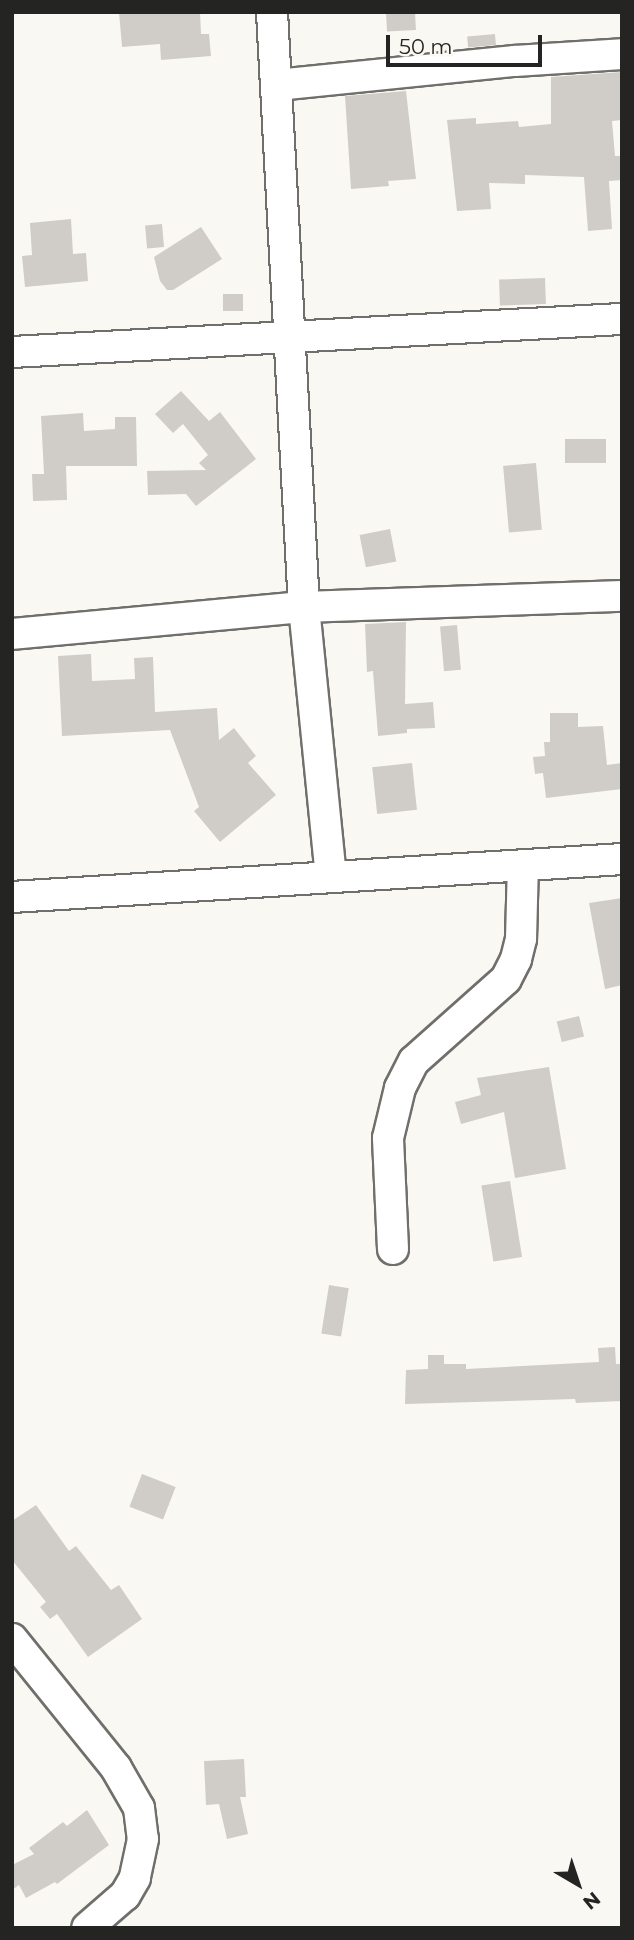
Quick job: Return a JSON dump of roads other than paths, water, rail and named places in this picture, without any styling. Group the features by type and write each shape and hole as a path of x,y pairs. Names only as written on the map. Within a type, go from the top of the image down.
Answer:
{"street":[{"path":"272,12 304,607 331,876"},
{"path":"277,85 515,61 622,54"},
{"path":"12,352 622,318"},
{"path":"12,634 304,607 622,596"},
{"path":"12,897 622,859"},
{"path":"393,1250 388,1138 400,1088 414,1061 506,979 516,960 521,939 523,866"},
{"path":"12,1639 116,1768 139,1808 143,1839 135,1878 125,1895 87,1928"}]}
